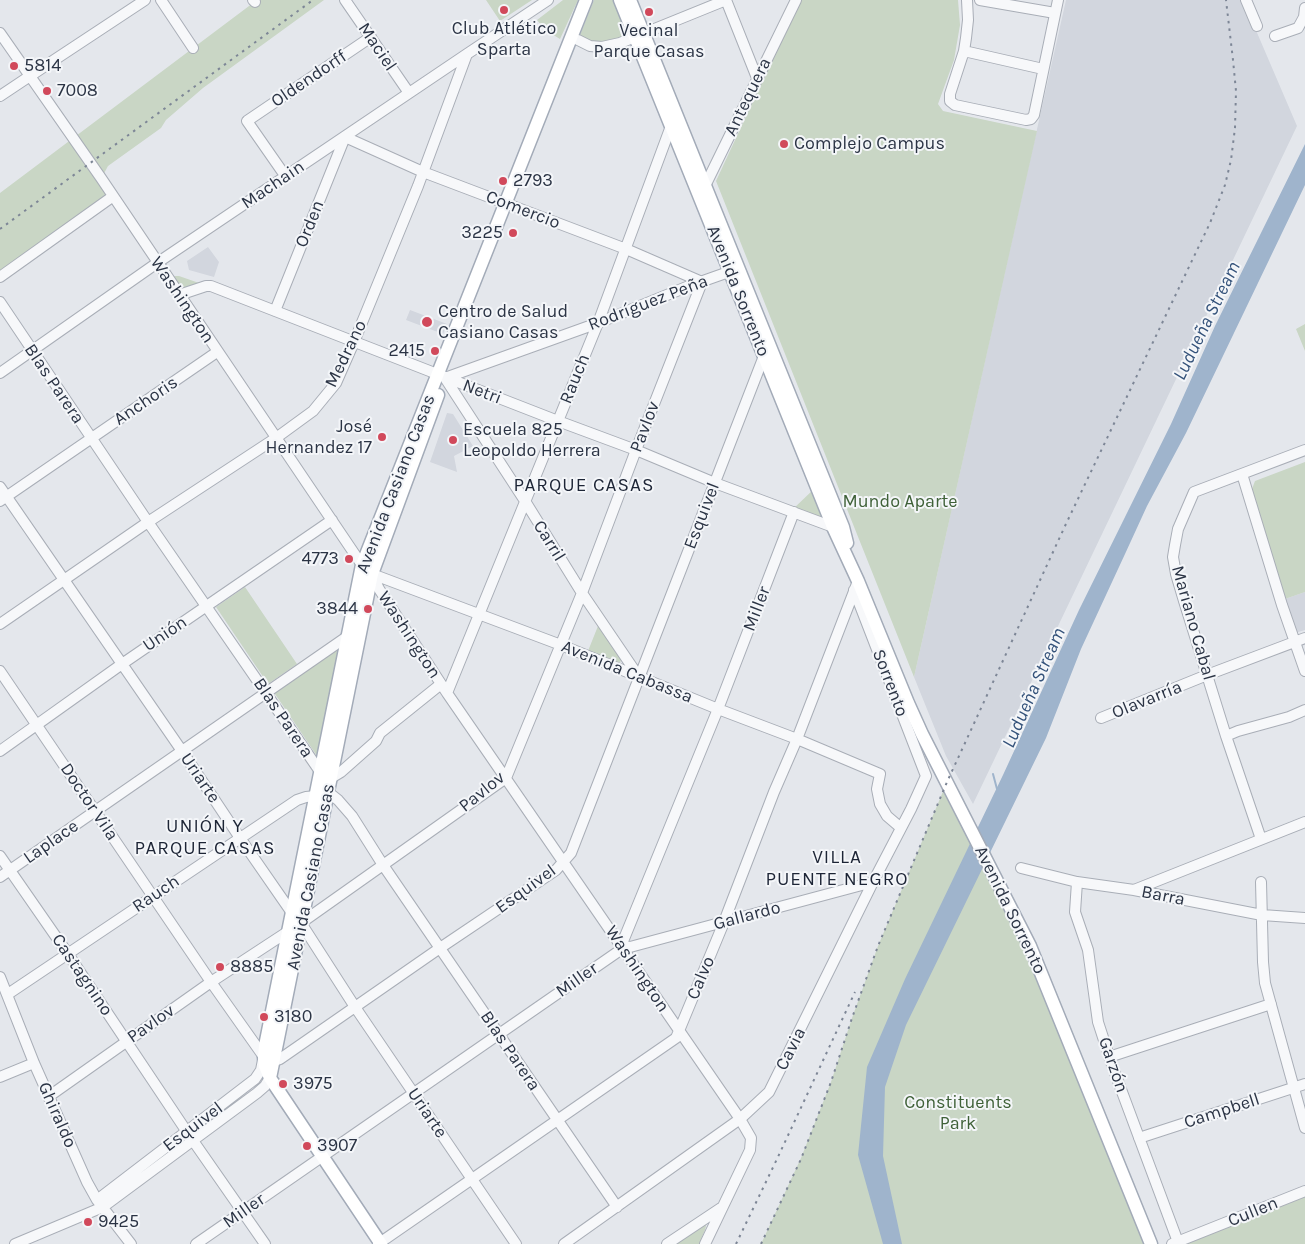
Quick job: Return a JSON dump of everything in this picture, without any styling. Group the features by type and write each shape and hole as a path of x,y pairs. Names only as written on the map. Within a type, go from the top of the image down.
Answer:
{"main road":[{"name":"Avenida Casiano Casas","path":"509,205 586,0"},
{"name":"Avenida Casiano Casas","path":"269,1059 301,923 348,636 367,570 509,205 594,0"},
{"name":"Avenida Sorrento","path":"620,0 639,35 676,124 838,527 856,586 922,734 1030,946 1151,1244"},
{"name":"Avenida Sorrento","path":"630,0 639,35"},
{"name":"Avenida Casiano Casas","path":"270,1078 267,1033 292,913 324,785 367,570"},
{"path":"270,1078 380,1244"}],"street":[{"path":"0,96 145,0"},
{"path":"161,0 193,48"},
{"name":"Maciel","path":"345,0 409,93"},
{"name":"Machain","path":"0,373 157,264 548,0"},
{"path":"578,40 590,46 602,47 620,43 726,0 757,78"},
{"name":"Antequera","path":"701,188 796,0"},
{"path":"967,0 968,20 964,52 950,94 950,101 955,105 1026,120 1034,116 1058,0"},
{"path":"980,0 1018,3 1055,14"},
{"path":"1246,0 1257,26"},
{"path":"1274,36 1298,28 1304,17 1305,8"},
{"name":"Washington","path":"0,33 101,178 157,264 367,570 444,689 740,1119 751,1138 750,1150 722,1208"},
{"name":"Oldendorff","path":"286,177 247,121 370,37"},
{"path":"964,52 1043,69"},
{"name":"Medrano","path":"0,624 148,522 276,438 313,411 336,383 423,172 467,54"},
{"name":"Rauch","path":"8,994 297,800 306,797 324,785 376,741 380,733 444,689 479,614 598,323 676,124"},
{"name":"Comercio","path":"345,137 423,172 626,250 702,282"},
{"name":"Orden","path":"275,311 345,137"},
{"path":"0,277 112,197"},
{"name":"Rodríguez Peña","path":"441,376 598,323 734,270"},
{"name":"Pavlov","path":"48,1097 211,982 301,923 506,778 582,593 702,282"},
{"name":"Netri","path":"179,295 211,286 636,450 715,483 838,527"},
{"name":"Blas Parera","path":"0,302 266,693 324,785 352,816 383,865 617,1207"},
{"name":"Anchoris","path":"3,498 217,352"},
{"name":"Esquivel","path":"190,1136 255,1079 269,1059 280,1059 556,870 572,853 715,483 768,354"},
{"name":"Carril","path":"441,376 639,677"},
{"name":"Mariano Cabal","path":"1261,839 1226,736 1176,574 1173,558 1178,529 1194,492 1305,450"},
{"path":"1242,474 1294,642 1305,671"},
{"name":"Uriarte","path":"0,487 3,498 64,580 240,838 301,923 355,1007 516,1244"},
{"name":"Miller","path":"196,1244 619,951 718,709 794,512"},
{"name":"Unión","path":"0,751 122,664 332,520"},
{"name":"Avenida Cabassa","path":"367,570 561,645 880,774 877,789 880,804 887,816 901,828"},
{"name":"Calvo","path":"380,1244 676,1038 797,739 856,586"},
{"name":"Sorrento","path":"856,586 926,776"},
{"name":"Laplace","path":"0,877 348,636"},
{"name":"Olavarría","path":"1101,718 1305,638"},
{"name":"Doctor Vila","path":"0,671 211,982 269,1059"},
{"path":"1226,736 1238,731 1289,718 1305,710"},
{"name":"Cavia","path":"564,1244 740,1119 769,1092 926,776"},
{"path":"1134,890 1305,822"},
{"name":"Castagnino","path":"0,856 265,1244"},
{"name":"Barra","path":"1021,868 1077,882 1134,890 1262,915 1305,918"},
{"name":"Gallardo","path":"622,946 630,947 873,882"},
{"name":"Garzón","path":"1077,882 1075,912 1088,950 1098,1022 1175,1243"},
{"path":"1261,882 1265,983 1305,1128"},
{"name":"Ghiraldo","path":"0,976 48,1097 87,1182 100,1203 131,1244"},
{"path":"1109,1057 1271,1004"},
{"path":"0,1077 34,1063"},
{"name":"Esquivel","path":"15,1244 100,1203 190,1136 257,1093 270,1078"},
{"name":"Campbell","path":"1140,1138 1305,1084"},
{"name":"Cullen","path":"1175,1243 1305,1191"},
{"path":"668,1244 722,1208"},
{"path":"705,1244 722,1208"}],"shaded area":[{"path":"1066,0 1243,0 1297,126 973,804 946,756 914,677"},
{"path":"208,247 219,262 214,277 189,270 187,261"},
{"name":"Centro de Salud Casiano Casas","path":"410,310 447,324 443,334 406,320"},
{"name":"Escuela 825 Leopoldo Herrera","path":"447,413 453,414 473,446 454,456 457,472 430,462"},
{"path":"1305,592 1305,630 1295,633 1285,599"}],"green space":[{"path":"257,0 324,0 203,88 166,120 161,128 108,166 101,179 112,197 0,277 0,193"},
{"name":"Club Atlético Sparta","path":"486,0 532,0 500,21"},
{"path":"563,0 578,0 560,39 545,30 537,20"},
{"path":"594,0 620,0 635,37 602,47 578,40"},
{"name":"Mundo Aparte","path":"800,0 958,0 960,25 954,60 938,104 943,111 1037,131 914,677 716,181"},
{"path":"175,276 199,283 182,290 173,278"},
{"path":"1305,324 1305,351 1296,329"},
{"path":"1305,462 1305,592 1285,599 1252,489 1255,481"},
{"path":"815,488 823,516 820,517 792,510"},
{"path":"245,587 297,664 268,684 216,607"},
{"path":"598,626 620,658 621,661 619,663 588,651"},
{"path":"343,644 317,756 273,691"},
{"name":"Constituents Park","path":"947,782 1030,946 1151,1244 761,1244 801,1158 831,1082 878,946"},
{"path":"1305,1197 1305,1244 1187,1244"},
{"path":"705,1224 705,1230 699,1244 675,1244"}],"water":[{"path":"1305,144 1305,185 1186,433 1147,506 1081,649 1046,738 906,1025 885,1087 883,1156 902,1244 883,1244 858,1155 867,1067 905,979 1003,775 1079,610 1171,424 1215,326"}],"waterway":[{"path":"993,774 997,789"}],"railway":[{"path":"0,229 313,0"},
{"path":"761,1244 801,1159 831,1082 878,946 947,782 1065,526 1210,223 1225,185 1231,160 1235,128 1236,91 1226,0"},
{"path":"736,1244 855,992"}],"place":[{"name":"Club Atlético Sparta","path":"504,10"},
{"name":"Vecinal Parque Casas","path":"649,12"},
{"name":"5814","path":"14,66"},
{"name":"7008","path":"47,91"},
{"name":"Complejo Campus","path":"784,144"},
{"name":"2793","path":"503,181"},
{"name":"3225","path":"513,233"},
{"name":"Centro de Salud Casiano Casas","path":"427,322"},
{"name":"2415","path":"435,351"},
{"name":"José Hernandez 17","path":"382,437"},
{"name":"Escuela 825 Leopoldo Herrera","path":"453,440"},
{"name":"4773","path":"349,559"},
{"name":"3844","path":"368,609"},
{"name":"8885","path":"220,967"},
{"name":"3180","path":"264,1017"},
{"name":"3975","path":"283,1084"},
{"name":"3907","path":"307,1146"},
{"name":"9425","path":"88,1222"}],"district":[{"name":"PARQUE CASAS","path":"584,486"},
{"name":"UNIÓN Y PARQUE CASAS","path":"205,838"},
{"name":"VILLA PUENTE NEGRO","path":"837,869"}],"water label":[{"name":"Ludueña Stream","path":"1207,321"},
{"name":"Ludueña Stream","path":"1034,688"}]}
